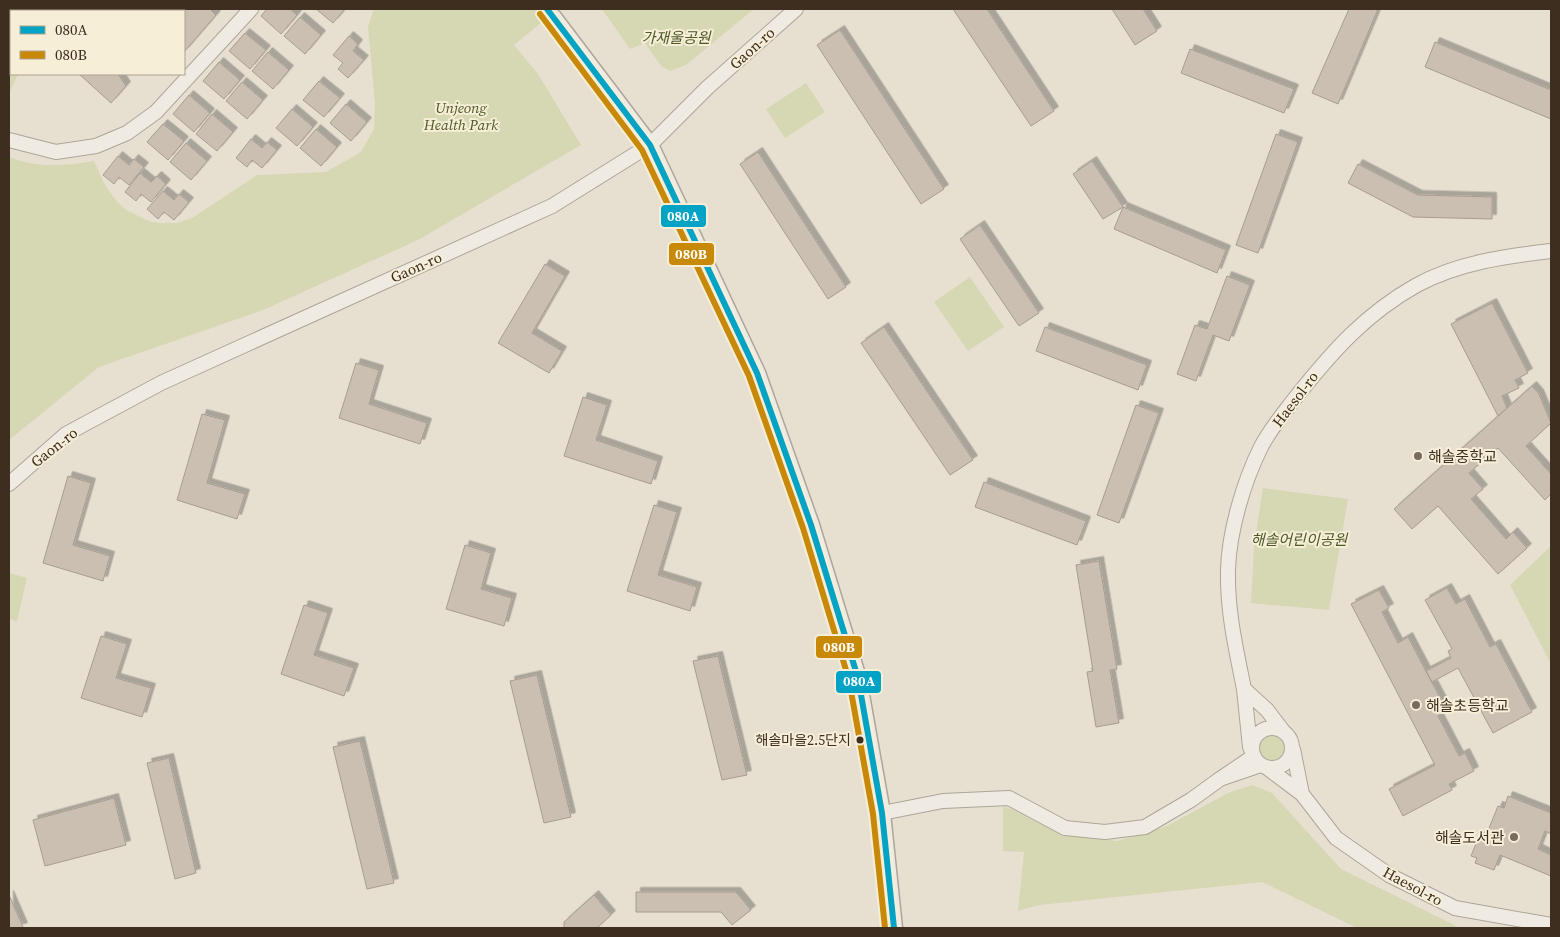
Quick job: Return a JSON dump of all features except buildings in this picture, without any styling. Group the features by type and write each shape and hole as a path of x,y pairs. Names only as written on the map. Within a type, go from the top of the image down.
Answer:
{"street":[{"path":"9,140 56,152 96,146 127,133 156,112 251,9"},
{"name":"Gaon-ro","path":"9,484 66,434 161,383 552,206 650,145 707,88 796,9"},
{"path":"553,17 650,145 757,374 811,525 858,678 882,813 894,928"},
{"name":"Haesol-ro","path":"1260,763 1250,747 1244,689 1229,614 1228,569 1231,542 1246,482 1262,445 1280,418 1328,358 1359,325 1385,305 1418,284 1451,271 1513,255 1551,251"},
{"path":"1244,689 1267,710 1292,742 1302,794"},
{"path":"1283,731 1277,728 1270,728 1258,733 1252,744 1260,763 1302,794"},
{"path":"882,813 943,801 1009,798 1065,828 1105,832 1145,827 1190,800 1220,779 1260,763 1276,768 1283,766 1292,755 1293,748"},
{"name":"Haesol-ro","path":"1302,794 1336,838 1389,875 1455,908 1551,925"}],"green space":[{"path":"9,9 49,9 10,10 10,75 18,75 9,94"},
{"name":"Unjeong Health Park","path":"374,9 558,9 514,45 538,74 581,145 418,240 263,310 99,367 9,440 9,157 19,161 51,165 94,161 104,183 114,198 126,210 151,222 163,223 177,223 192,218 257,175 326,172 361,152 374,129 375,104 368,27"},
{"name":"가재울공원","path":"602,9 754,9 686,65 670,71 661,66 645,43 630,49"},
{"path":"806,83 825,112 785,138 766,109"},
{"path":"970,277 1004,327 968,351 934,302"},
{"name":"해솔어린이공원","path":"1263,488 1348,499 1329,610 1251,603 1254,547"},
{"path":"1551,546 1551,664 1510,585"},
{"path":"9,573 27,578 17,621 9,619"},
{"path":"1272,733 1278,734 1286,742 1286,754 1278,762 1272,763 1266,762 1258,754 1257,748 1258,742 1266,734"},
{"path":"1252,785 1272,793 1341,869 1460,928 1357,928 1262,882 1039,905 1018,911 1024,852 1003,851 1003,806 1088,838 1117,841 1167,826 1228,793"}],"transit line":[{"name":"080A","path":"547,9 650,145 757,373 811,525 858,678 882,813 894,928"},
{"name":"080B","path":"540,14 642,150 749,376 803,528 849,680 873,814 885,928"}],"place":[{"name":"해솔중학교","path":"1418,456"},
{"name":"해솔초등학교","path":"1416,705"},
{"name":"해솔마을2.5단지","path":"860,740"},
{"name":"해솔도서관","path":"1514,837"}]}
